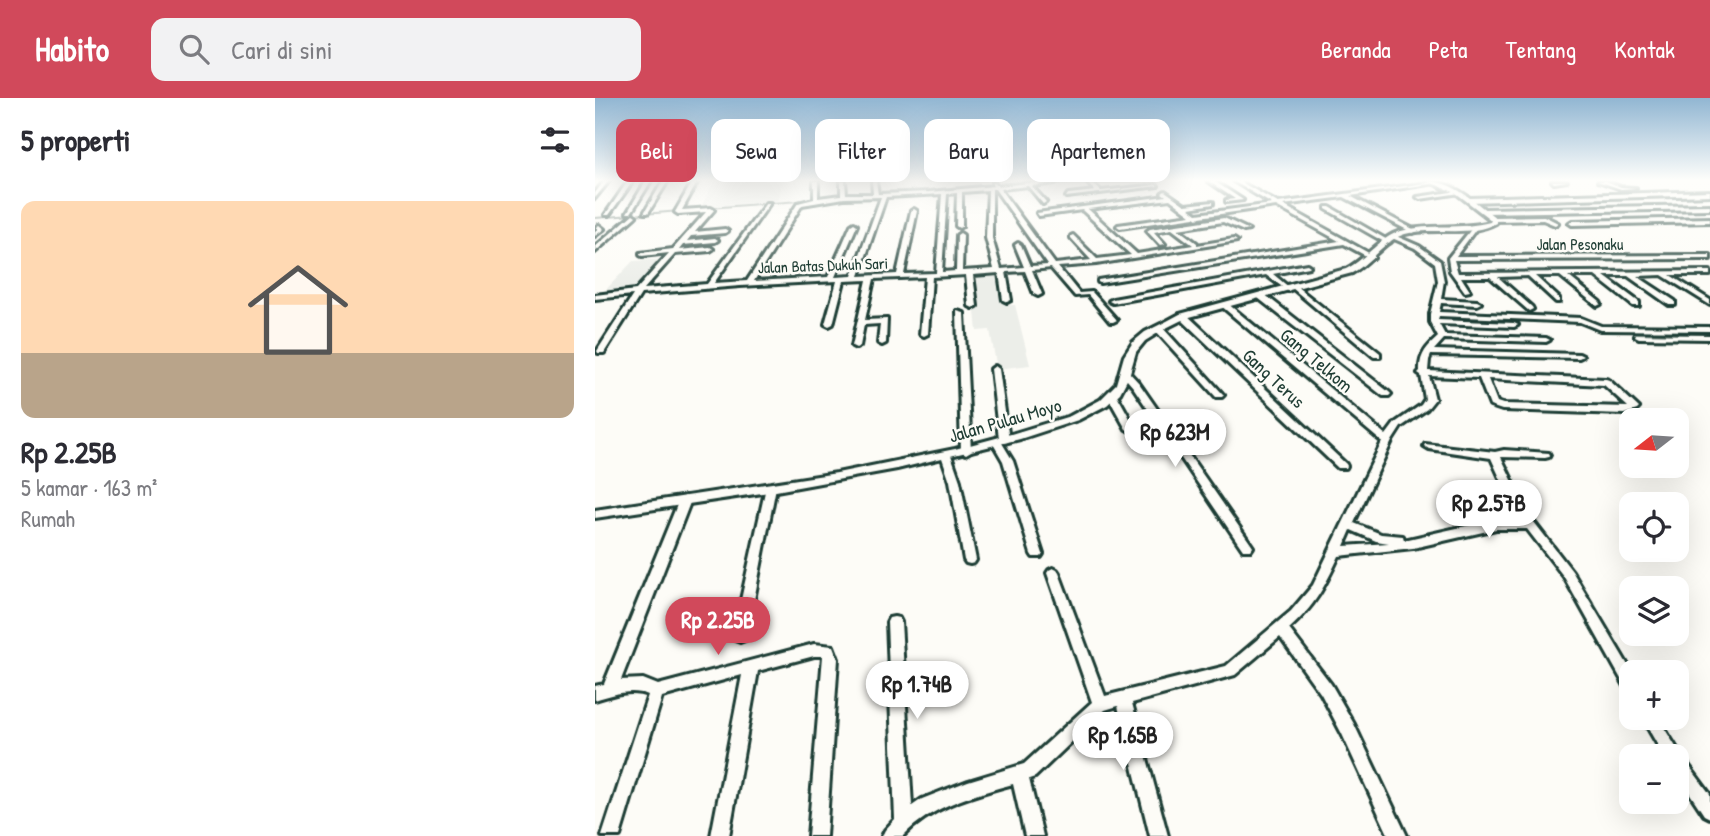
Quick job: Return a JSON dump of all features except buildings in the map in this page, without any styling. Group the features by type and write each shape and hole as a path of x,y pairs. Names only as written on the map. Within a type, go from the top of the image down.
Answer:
{"street":[{"path":"595,250 630,215"},
{"path":"601,351 639,292 706,215"},
{"path":"708,287 760,215"},
{"path":"749,283 793,215"},
{"path":"855,277 876,215"},
{"path":"900,276 913,215"},
{"path":"939,274 943,215"},
{"path":"959,215 959,226"},
{"path":"992,215 989,237 1007,300"},
{"path":"1016,215 1077,295 1090,293 1113,320"},
{"path":"1091,215 1136,256"},
{"path":"1120,226 1201,215"},
{"path":"1296,215 1372,257"},
{"path":"1343,215 1391,240 1417,247 1438,262 1441,281 1435,313 1441,337"},
{"path":"1353,215 1362,220"},
{"path":"1383,215 1413,231"},
{"path":"1490,215 1494,219 1544,218 1555,223"},
{"path":"1676,215 1686,220"},
{"path":"1197,216 1205,222"},
{"name":"Jalan Pulau Moyo","path":"595,514 870,472 966,451 1074,418 1112,395 1121,384 1132,348 1159,328 1183,316 1349,271 1372,257 1391,240 1413,231 1473,229 1492,224 1494,219"},
{"path":"1162,244 1150,231 1227,220 1246,230"},
{"path":"1572,223 1710,220"},
{"path":"831,279 854,225"},
{"path":"595,234 601,229 599,227"},
{"path":"1172,227 1195,244"},
{"path":"1467,291 1455,275 1451,258 1460,243 1472,234 1473,229"},
{"path":"690,234 725,231"},
{"path":"959,273 960,235"},
{"path":"1073,237 1096,262"},
{"path":"683,243 715,240"},
{"name":"Jalan Batas Dukuh Sari","path":"595,298 749,283 1000,271 1096,262 1234,242"},
{"path":"1100,281 1344,242"},
{"path":"1018,245 1038,294"},
{"path":"642,254 710,249"},
{"name":"Jalan Pesonaku","path":"1451,258 1710,257"},
{"path":"1113,300 1307,266"},
{"path":"969,273 973,306"},
{"path":"1266,273 1291,288 1377,355"},
{"path":"1455,275 1710,273"},
{"path":"1561,274 1597,304"},
{"path":"1597,274 1636,304"},
{"path":"1630,274 1672,303"},
{"path":"1663,274 1710,303"},
{"path":"924,334 929,275"},
{"path":"1492,275 1529,309"},
{"path":"1529,275 1556,300"},
{"path":"856,346 871,277"},
{"path":"829,324 841,278"},
{"path":"1262,296 1386,394"},
{"path":"1435,313 1477,303"},
{"name":"Gang Telkom","path":"1224,304 1387,441"},
{"path":"960,313 966,451"},
{"path":"1435,313 1585,321"},
{"path":"1435,313 1514,325"},
{"path":"1576,313 1600,328 1710,329"},
{"name":"Gang Terus","path":"1183,316 1342,466"},
{"path":"861,323 884,321 882,343"},
{"path":"1159,328 1219,395"},
{"path":"1639,335 1710,337"},
{"path":"1034,836 1021,784 1029,771 1100,704 1230,671 1281,628 1318,589 1349,550 1387,441 1398,425 1429,403 1429,391 1422,373 1427,352 1441,337 1546,340"},
{"path":"1427,352 1579,356"},
{"path":"995,369 1000,441 1037,554"},
{"path":"1125,373 1163,422 1247,547"},
{"path":"1422,373 1606,382 1612,384 1634,408 1624,411 1502,407 1493,404 1483,378"},
{"path":"1112,395 1131,429"},
{"path":"1429,446 1495,455 1545,455"},
{"path":"946,455 955,481 970,560"},
{"path":"1356,527 1380,538 1398,540 1431,531 1523,518 1512,486 1495,455"},
{"path":"740,636 771,487"},
{"path":"610,688 685,500"},
{"path":"1349,550 1395,547 1436,536 1499,526 1530,525 1568,574 1619,661"},
{"path":"1053,573 1100,704"},
{"path":"894,622 904,822"},
{"path":"1281,628 1326,689 1349,729 1398,836"},
{"path":"595,693 610,688 647,686 656,692 814,650 828,650 831,654 817,836"},
{"path":"720,836 751,667"},
{"path":"611,836 656,692"},
{"path":"1123,698 1159,836"},
{"path":"1689,778 1710,809"},
{"path":"891,836 904,822 928,805 968,789 1021,784"}],"shaded area":[{"path":"664,259 638,290 601,295 633,261"},
{"path":"999,272 1004,305 1015,305 1030,365 997,369 990,330 977,331 971,274"}],"waterway":[{"path":"595,218 626,215"}]}
